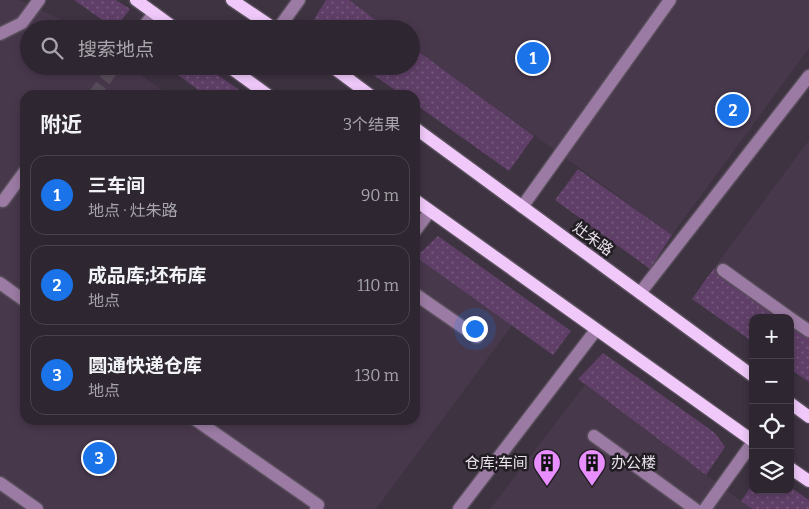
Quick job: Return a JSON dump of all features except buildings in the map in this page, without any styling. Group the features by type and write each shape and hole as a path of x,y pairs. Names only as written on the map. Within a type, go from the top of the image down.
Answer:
{"main road":[{"path":"136,0 164,20"},
{"path":"232,0 263,20"},
{"path":"240,75 261,90"},
{"path":"343,75 363,90"},
{"name":"灶朱路","path":"420,132 749,373"},
{"path":"420,204 749,439"},
{"path":"791,404 809,417"},
{"path":"794,471 809,481"}],"lane":[{"path":"24,20 39,0"},
{"path":"284,20 299,0"},
{"path":"522,207 670,0"},
{"path":"149,20 154,13"},
{"path":"0,34 20,24"},
{"path":"640,293 809,76"},
{"path":"3,201 20,178"},
{"path":"420,224 430,211"},
{"path":"723,270 784,314"},
{"path":"0,284 20,298"},
{"path":"420,298 476,337"},
{"path":"794,321 809,332"},
{"path":"459,509 596,330"},
{"path":"203,425 318,505 316,509"},
{"path":"594,436 695,509"},
{"path":"706,509 749,448"},
{"path":"0,483 31,507"}],"shaded area":[{"path":"0,0 19,0 61,20 20,20 20,75 141,75 162,90 20,90 20,425 420,425 420,259 513,324 376,509 0,509"},
{"path":"74,0 116,0 130,9 122,20 102,20"},
{"path":"326,0 349,0 376,20 314,20"},
{"path":"349,0 809,0 809,48 672,235 420,53 420,20 376,20"},
{"path":"420,53 534,136 509,171 420,108 420,90 395,90 374,75 420,75"},
{"path":"178,75 217,75 240,90 198,90"},
{"path":"809,140 809,338 794,327 794,314 776,314 714,268"},
{"path":"578,169 672,235 650,269 555,200"},
{"path":"438,236 571,331 553,355 420,260 420,253"},
{"path":"714,268 777,314 749,314 749,339 692,299"},
{"path":"794,327 809,338 809,382 794,372"},
{"path":"603,353 715,433 725,447 706,475 578,379"},
{"path":"585,385 752,509 490,509"},
{"path":"749,490 749,494 794,494 794,490 809,500 809,509 752,509 741,501"}],"tunnel":[{"path":"98,90 108,75"}],"place":[{"name":"三车间","path":"533,58"},
{"name":"成品库;坯布库","path":"733,110"},
{"name":"圆通快递仓库","path":"99,458"},
{"name":"仓库;车间","path":"547,487"},
{"name":"办公楼","path":"592,487"}]}
